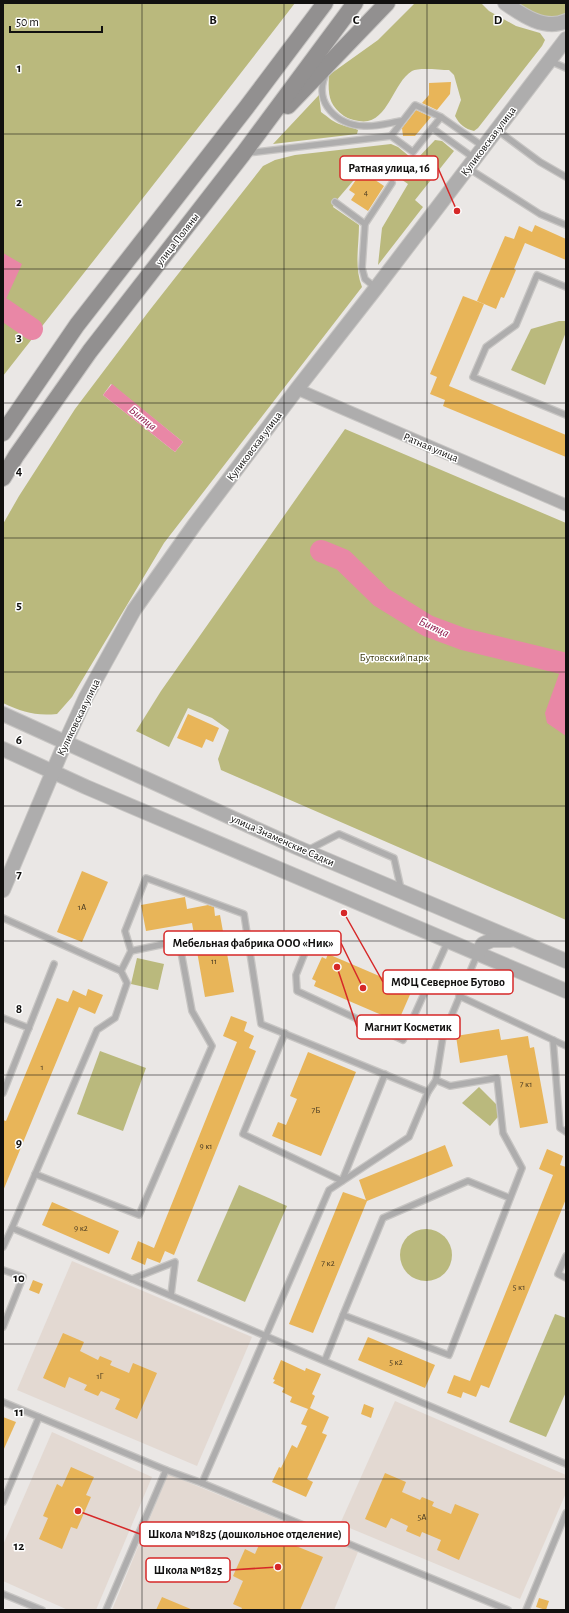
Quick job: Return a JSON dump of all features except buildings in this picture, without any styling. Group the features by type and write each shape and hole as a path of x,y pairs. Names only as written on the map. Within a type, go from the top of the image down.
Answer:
{"main road":[{"path":"3,433 77,325 246,108 325,3"},
{"name":"улица Поляны","path":"3,478 16,456 90,351 243,154 355,3"},
{"path":"243,154 387,3"}],"street":[{"path":"505,3 516,12 547,24 558,24 566,21"},
{"name":"Куликовская улица","path":"3,890 86,697 134,610 195,524 297,389 566,39"},
{"name":"Ратная улица","path":"297,389 566,505"},
{"name":"улица Знаменские Садки","path":"3,714 305,851 566,961"},
{"path":"3,749 53,772 566,991"},
{"path":"478,953 483,944 492,940 504,939 520,942"}],"lane":[{"path":"550,60 566,68"},
{"path":"330,63 322,84 323,101 332,114 347,123 364,126 401,121"},
{"path":"391,136 401,121 415,105 441,116 484,147"},
{"path":"243,154 391,136 413,152 441,116"},
{"path":"432,128 471,163 540,214 566,225"},
{"path":"497,130 540,162 566,177"},
{"path":"376,288 365,279 362,268 365,224 392,183"},
{"path":"335,202 365,224"},
{"path":"566,287 537,275 516,325 486,347 472,377 566,415"},
{"path":"305,851 339,834 394,858 402,892"},
{"path":"121,971 131,950 125,931 146,878 244,914 261,1024 428,1092"},
{"path":"3,918 121,971 127,983 115,1018 97,1030 3,1247"},
{"path":"35,1174 139,1215 212,1046 192,1012 179,940 131,950"},
{"path":"306,950 296,975 297,991 403,1040 448,940"},
{"path":"202,1483 329,1190 409,1137 428,1092 436,1080 443,1036 478,953"},
{"path":"3,1093 54,964"},
{"path":"459,996 566,1046"},
{"path":"3,1018 28,1028"},
{"path":"285,1033 242,1134 342,1181"},
{"path":"554,1040 560,1128 566,1132"},
{"path":"342,1181 385,1074"},
{"path":"343,1315 449,1355 522,1168 503,1134 497,1078 450,1086 436,1080"},
{"path":"325,1360 383,1218 468,1181 510,1198"},
{"path":"12,1228 325,1360 566,1464"},
{"path":"566,1256 558,1274 566,1278"},
{"path":"132,1279 175,1262 171,1295"},
{"path":"3,1270 23,1277 3,1327"},
{"path":"3,1402 508,1610"},
{"path":"3,1502 39,1417"},
{"path":"106,1610 166,1470"},
{"path":"526,1610 566,1513"},
{"path":"3,1594 42,1610"}],"shaded area":[{"path":"72,1261 252,1337 197,1466 17,1390"},
{"path":"395,1401 566,1475 566,1493 520,1599 340,1524"},
{"path":"52,1432 152,1477 96,1610 68,1610 3,1581 3,1545"},
{"path":"168,1474 358,1552 334,1610 112,1610"}],"green space":[{"path":"3,3 295,3 3,376"},
{"path":"415,3 481,3 489,11 516,26 540,33 545,40 542,46 478,128 474,131 463,126 455,116 461,100 454,75 449,70 424,69 412,71 399,85 383,111 377,117 369,121 359,121 348,118 339,112 332,103 329,93 329,75 378,40"},
{"path":"516,3 566,3 566,14 553,19 546,18 534,14"},
{"path":"319,95 321,112 336,123 358,130 357,134 273,144"},
{"path":"435,140 442,141 454,151 415,200 423,207 378,265 382,228 408,184 372,159 335,202 333,207 359,225 358,272 362,287 164,543 72,697 57,714 29,713 3,703 3,524 19,496 75,409 149,311 263,166 275,160 295,155 391,144 398,147 415,161","holes":["111,384 183,442 175,452 103,395"]},
{"path":"559,321 566,321 566,332 545,385 511,370 531,329"},
{"name":"Бутовский парк","path":"345,429 566,523 566,920 221,770 218,759 229,730 212,718 188,708 169,747 136,731 161,691"},
{"path":"137,958 164,964 158,990 131,984"},
{"path":"100,1051 146,1068 123,1131 77,1114"},
{"path":"479,1087 503,1111 490,1126 462,1103"},
{"path":"239,1185 287,1206 245,1302 197,1281"},
{"path":"426,1229 436,1231 444,1237 450,1245 452,1255 450,1265 444,1273 436,1279 426,1281 416,1279 408,1273 402,1265 400,1255 402,1245 408,1237 416,1231"},
{"path":"555,1314 566,1318 566,1392 546,1437 509,1422"}],"water":[{"path":"3,253 22,264 6,299 34,320 24,333 3,315"},
{"path":"112,384 183,442 175,452 103,395"},
{"path":"566,662 566,736 547,723 545,713 563,663"}],"waterway":[{"name":"Битца","path":"3,309 32,329"},
{"name":"Битца","path":"321,551 343,560 381,597 428,626 463,639 566,664"}],"place":[{"name":"Ратная улица, 16","path":"457,211"},
{"name":"МФЦ Северное Бутово","path":"344,913"},
{"name":"Магнит Косметик","path":"337,967"},
{"name":"Мебельная фабрика ООО «Ник»","path":"363,988"},
{"name":"Школа №1825 (дошкольное отделение)","path":"78,1511"},
{"name":"Школа №1825","path":"278,1567"}]}
